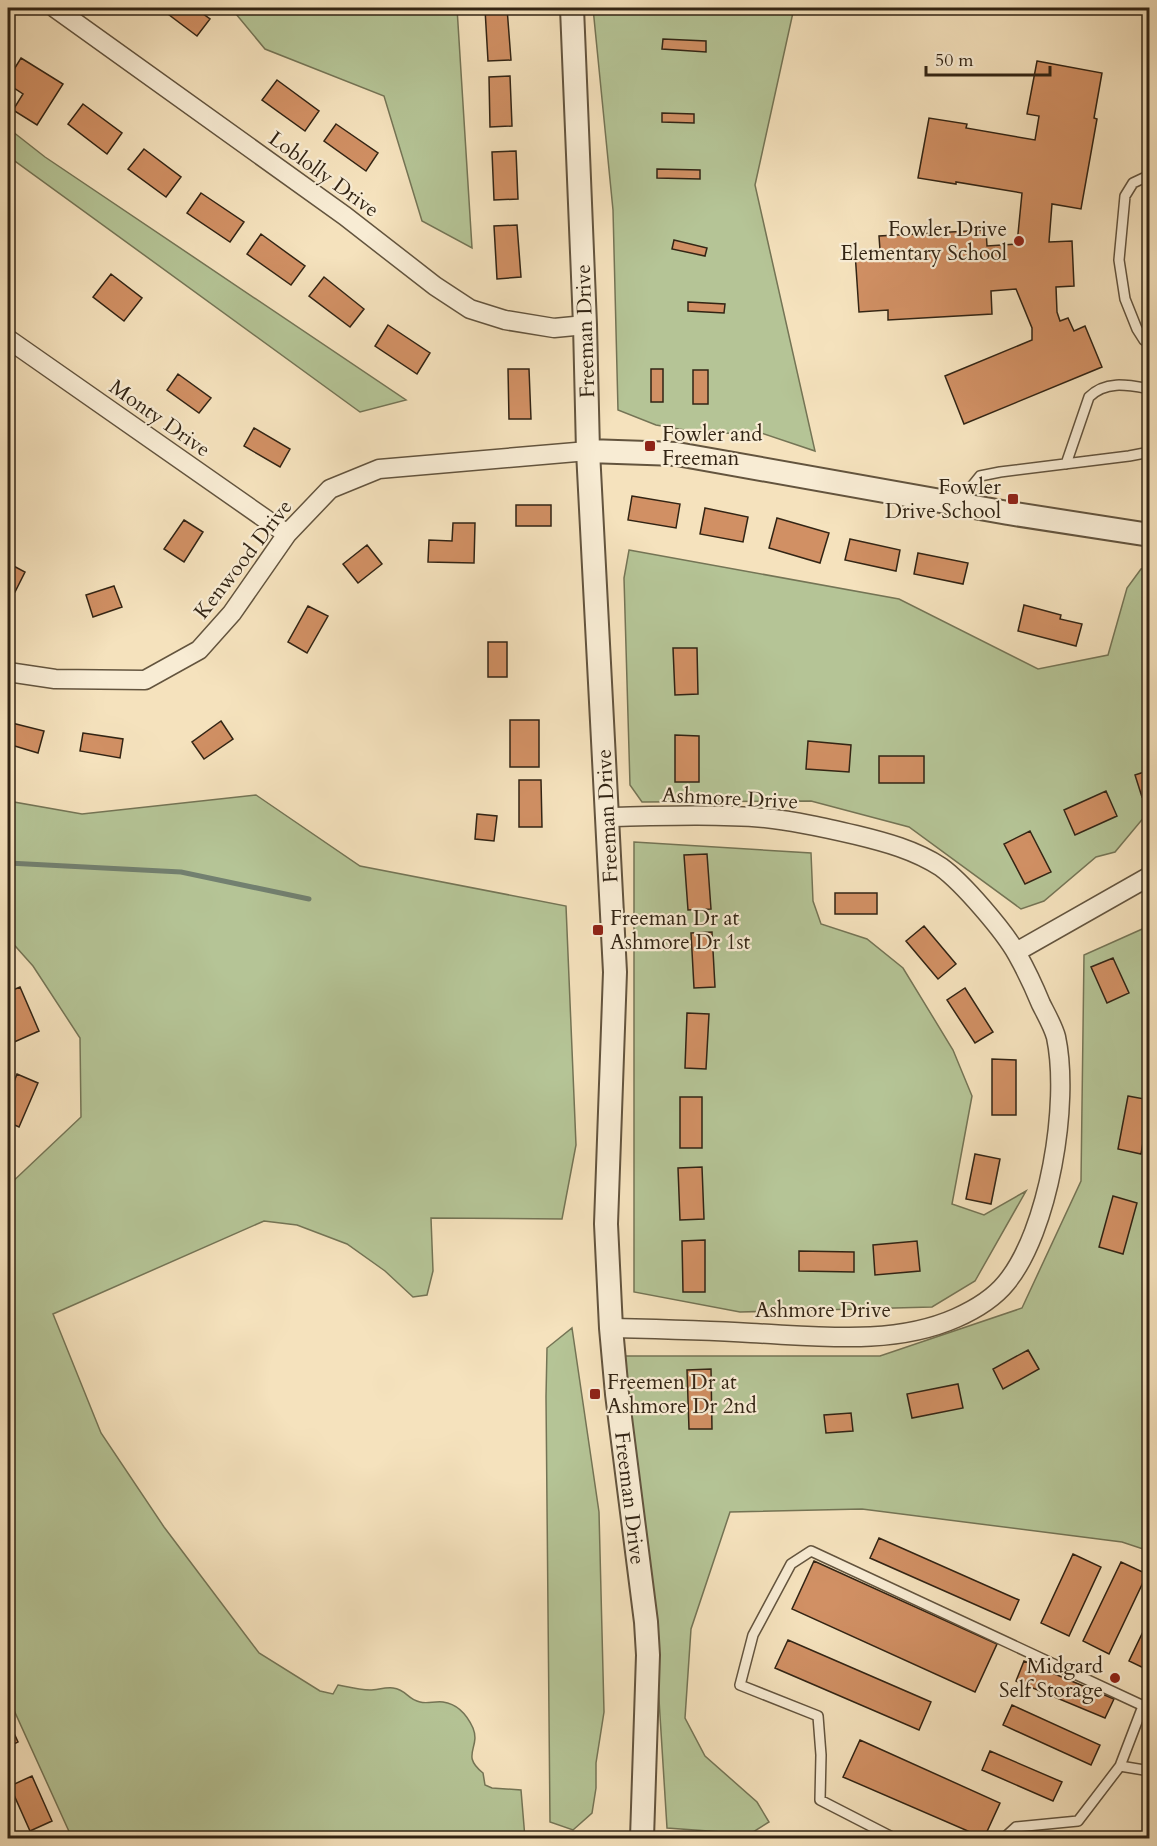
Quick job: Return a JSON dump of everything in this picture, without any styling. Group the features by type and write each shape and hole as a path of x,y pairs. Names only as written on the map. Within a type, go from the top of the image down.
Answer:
{"street":[{"name":"Loblolly Drive","path":"55,8 272,163 435,286 470,309 505,320 554,328 585,325"},
{"name":"Freeman Drive","path":"572,8 588,451 615,972 606,1224 610,1328 646,1622 648,1655 642,1839"},
{"name":"Monty Drive","path":"8,339 287,534"},
{"path":"588,451 677,454 957,504 1149,535"},
{"name":"Kenwood Drive","path":"8,672 55,679 145,680 199,650 232,613 287,534 330,489 379,469 588,451"},
{"name":"Ashmore Drive","path":"607,817 717,815 818,826 891,843 941,868 968,892 1016,952 1055,1033 1060,1064 1061,1097 1058,1134 1043,1201 1023,1256 1005,1284 981,1306 955,1319 918,1330 865,1337 610,1328"},
{"path":"1016,952 1149,876"}],"lane":[{"path":"1149,176 1133,183 1125,196 1119,260 1125,299 1137,328 1149,344"},
{"path":"1066,464 1089,397 1097,389 1120,384 1149,389"},
{"path":"957,504 980,476 1149,452"},
{"path":"894,1839 820,1800 821,1755 818,1716 740,1685 753,1635 791,1564 812,1551 1146,1708 1120,1766 1078,1821 1016,1827 1004,1839"},
{"path":"1120,1766 1149,1771"}],"green space":[{"path":"231,8 457,8 472,248 422,221 384,96 265,49"},
{"path":"593,8 794,8 755,185 815,451 758,432 707,434 656,425 618,410 613,210"},
{"path":"8,128 45,157 406,400 360,412 8,156"},
{"path":"629,550 899,599 1038,669 1108,655 1127,588 1141,569 1149,567 1149,817 1145,816 1115,852 1096,857 1044,901 1021,909 909,827 811,801 642,802 630,785 624,578"},
{"path":"256,795 360,866 566,906 576,1145 562,1219 431,1218 433,1271 427,1295 413,1297 385,1271 347,1244 297,1225 264,1221 53,1314 101,1433 164,1527 259,1653 320,1691 333,1694 338,1685 366,1690 393,1688 420,1702 443,1702 458,1708 473,1728 475,1741 473,1761 483,1773 485,1785 492,1788 521,1790 525,1838 72,1838 8,1697 8,1186 81,1117 80,1038 33,966 8,938 8,801 82,814"},
{"path":"634,842 811,853 813,901 821,924 867,939 903,968 953,1050 972,1096 952,1204 984,1215 1026,1191 975,1281 932,1307 740,1312 634,1292"},
{"path":"1149,926 1149,1551 1122,1542 862,1509 730,1512 691,1629 685,1718 705,1756 757,1802 769,1822 750,1834 667,1828 652,1587 623,1356 880,1356 1022,1308 1081,1181 1084,955"},
{"path":"572,1328 599,1512 604,1712 596,1763 596,1788 592,1813 573,1830 550,1822 546,1397 547,1348"}],"building":[{"path":"160,8 195,8 210,19 197,36"},
{"path":"507,8 511,60 488,61 485,9"},
{"path":"663,39 706,41 706,52 662,49"},
{"path":"21,58 63,84 37,125 13,110 23,94 8,84 8,79"},
{"path":"1037,61 1102,73 1094,118 1097,119 1081,209 1052,204 1049,242 1072,241 1074,286 1056,287 1057,312 1060,321 1068,318 1074,331 1085,326 1102,367 964,424 945,376 1032,340 1032,328 1016,289 991,291 992,314 888,320 888,310 859,312 855,252 880,250 879,236 986,230 987,246 1017,244 1022,193 918,178 929,118 967,124 966,128 1035,140 1039,116 1027,114"},
{"path":"510,76 512,126 490,127 489,77"},
{"path":"277,80 319,111 305,131 262,100"},
{"path":"83,104 122,133 107,154 68,124"},
{"path":"662,113 694,114 694,123 662,122"},
{"path":"336,124 378,153 366,171 324,141"},
{"path":"144,149 181,177 166,197 128,169"},
{"path":"516,151 518,199 494,200 492,152"},
{"path":"657,169 700,170 700,179 657,178"},
{"path":"201,193 244,222 230,242 187,213"},
{"path":"517,225 521,277 497,279 494,226"},
{"path":"261,234 305,266 291,285 247,254"},
{"path":"674,240 707,248 705,256 672,249"},
{"path":"111,274 142,298 124,321 93,297"},
{"path":"324,277 364,309 350,327 309,296"},
{"path":"688,302 725,304 724,313 688,311"},
{"path":"388,325 430,353 417,374 375,346"},
{"path":"508,369 529,369 531,419 509,419"},
{"path":"651,369 663,369 663,402 651,402"},
{"path":"693,370 708,370 708,404 693,404"},
{"path":"178,374 211,398 199,413 167,390"},
{"path":"254,428 290,449 280,467 244,446"},
{"path":"632,496 680,504 676,528 628,520"},
{"path":"516,505 551,505 551,526 516,526"},
{"path":"705,508 748,517 743,542 700,534"},
{"path":"777,518 829,533 820,563 769,548"},
{"path":"184,520 203,532 184,562 164,549"},
{"path":"453,523 475,523 474,563 428,562 429,540 452,541"},
{"path":"850,539 900,550 896,571 845,560"},
{"path":"367,545 382,564 358,583 343,564"},
{"path":"918,553 968,563 963,584 914,574"},
{"path":"8,563 25,572 15,592 8,588"},
{"path":"114,586 122,607 93,617 86,595"},
{"path":"1024,605 1061,615 1060,619 1082,624 1076,646 1018,631"},
{"path":"308,606 328,616 307,653 288,642"},
{"path":"488,642 507,642 507,677 488,677"},
{"path":"673,648 697,648 698,694 675,695"},
{"path":"510,720 539,720 539,767 510,767"},
{"path":"221,721 233,739 204,759 192,742"},
{"path":"12,723 44,731 38,753 8,744"},
{"path":"83,733 123,739 120,758 80,751"},
{"path":"675,735 699,736 699,782 675,782"},
{"path":"808,741 851,745 849,772 806,769"},
{"path":"879,756 924,756 924,783 879,783"},
{"path":"1150,770 1150,795 1142,797 1135,775"},
{"path":"519,780 541,780 542,827 519,827"},
{"path":"1106,791 1117,816 1075,835 1064,810"},
{"path":"477,814 497,816 494,841 475,839"},
{"path":"1030,831 1051,872 1025,884 1004,844"},
{"path":"707,854 711,909 688,910 684,855"},
{"path":"835,893 877,893 877,914 835,914"},
{"path":"924,926 956,964 938,979 906,941"},
{"path":"712,932 715,987 694,988 691,933"},
{"path":"1113,958 1129,993 1107,1003 1091,967"},
{"path":"20,987 39,1031 12,1043 8,1033 8,1022 10,1021 8,992"},
{"path":"965,988 993,1032 975,1043 947,1000"},
{"path":"687,1013 709,1014 706,1069 685,1068"},
{"path":"992,1059 1016,1060 1016,1115 992,1115"},
{"path":"17,1074 38,1083 19,1127 8,1122 8,1097"},
{"path":"1128,1096 1150,1100 1141,1154 1118,1149"},
{"path":"680,1097 702,1097 702,1148 680,1148"},
{"path":"975,1154 1000,1159 991,1204 966,1199"},
{"path":"702,1167 704,1219 680,1220 678,1168"},
{"path":"1113,1196 1137,1203 1123,1254 1099,1247"},
{"path":"705,1240 705,1292 683,1292 682,1241"},
{"path":"917,1241 920,1271 875,1275 873,1245"},
{"path":"799,1251 854,1252 854,1272 799,1271"},
{"path":"1028,1350 1039,1369 1003,1389 993,1369"},
{"path":"711,1369 712,1429 689,1429 687,1370"},
{"path":"958,1384 963,1408 912,1418 907,1394"},
{"path":"851,1413 853,1431 826,1433 824,1415"},
{"path":"879,1538 1019,1600 1010,1620 870,1558"},
{"path":"1073,1554 1101,1567 1069,1636 1041,1623"},
{"path":"814,1561 997,1644 975,1692 792,1609"},
{"path":"1121,1562 1147,1574 1109,1654 1083,1641"},
{"path":"1150,1617 1150,1671 1129,1661"},
{"path":"788,1640 931,1702 919,1730 775,1668"},
{"path":"1024,1661 1114,1699 1105,1718 1016,1681"},
{"path":"1012,1705 1100,1745 1091,1765 1003,1725"},
{"path":"8,1720 18,1742 8,1747"},
{"path":"860,1740 1000,1803 984,1838 843,1777"},
{"path":"990,1751 1062,1782 1053,1801 982,1770"},
{"path":"32,1776 52,1821 30,1831 10,1786"}],"waterway":[{"path":"8,863 181,872 309,899"}],"place":[{"name":"Fowler Drive Elementary School","path":"1019,241"},
{"name":"Fowler and Freeman","path":"650,446"},
{"name":"Fowler Drive School","path":"1013,499"},
{"name":"Freeman Dr at Ashmore Dr 1st","path":"598,930"},
{"name":"Freemen Dr at Ashmore Dr 2nd","path":"595,1394"},
{"name":"Midgard Self Storage","path":"1115,1678"}]}
